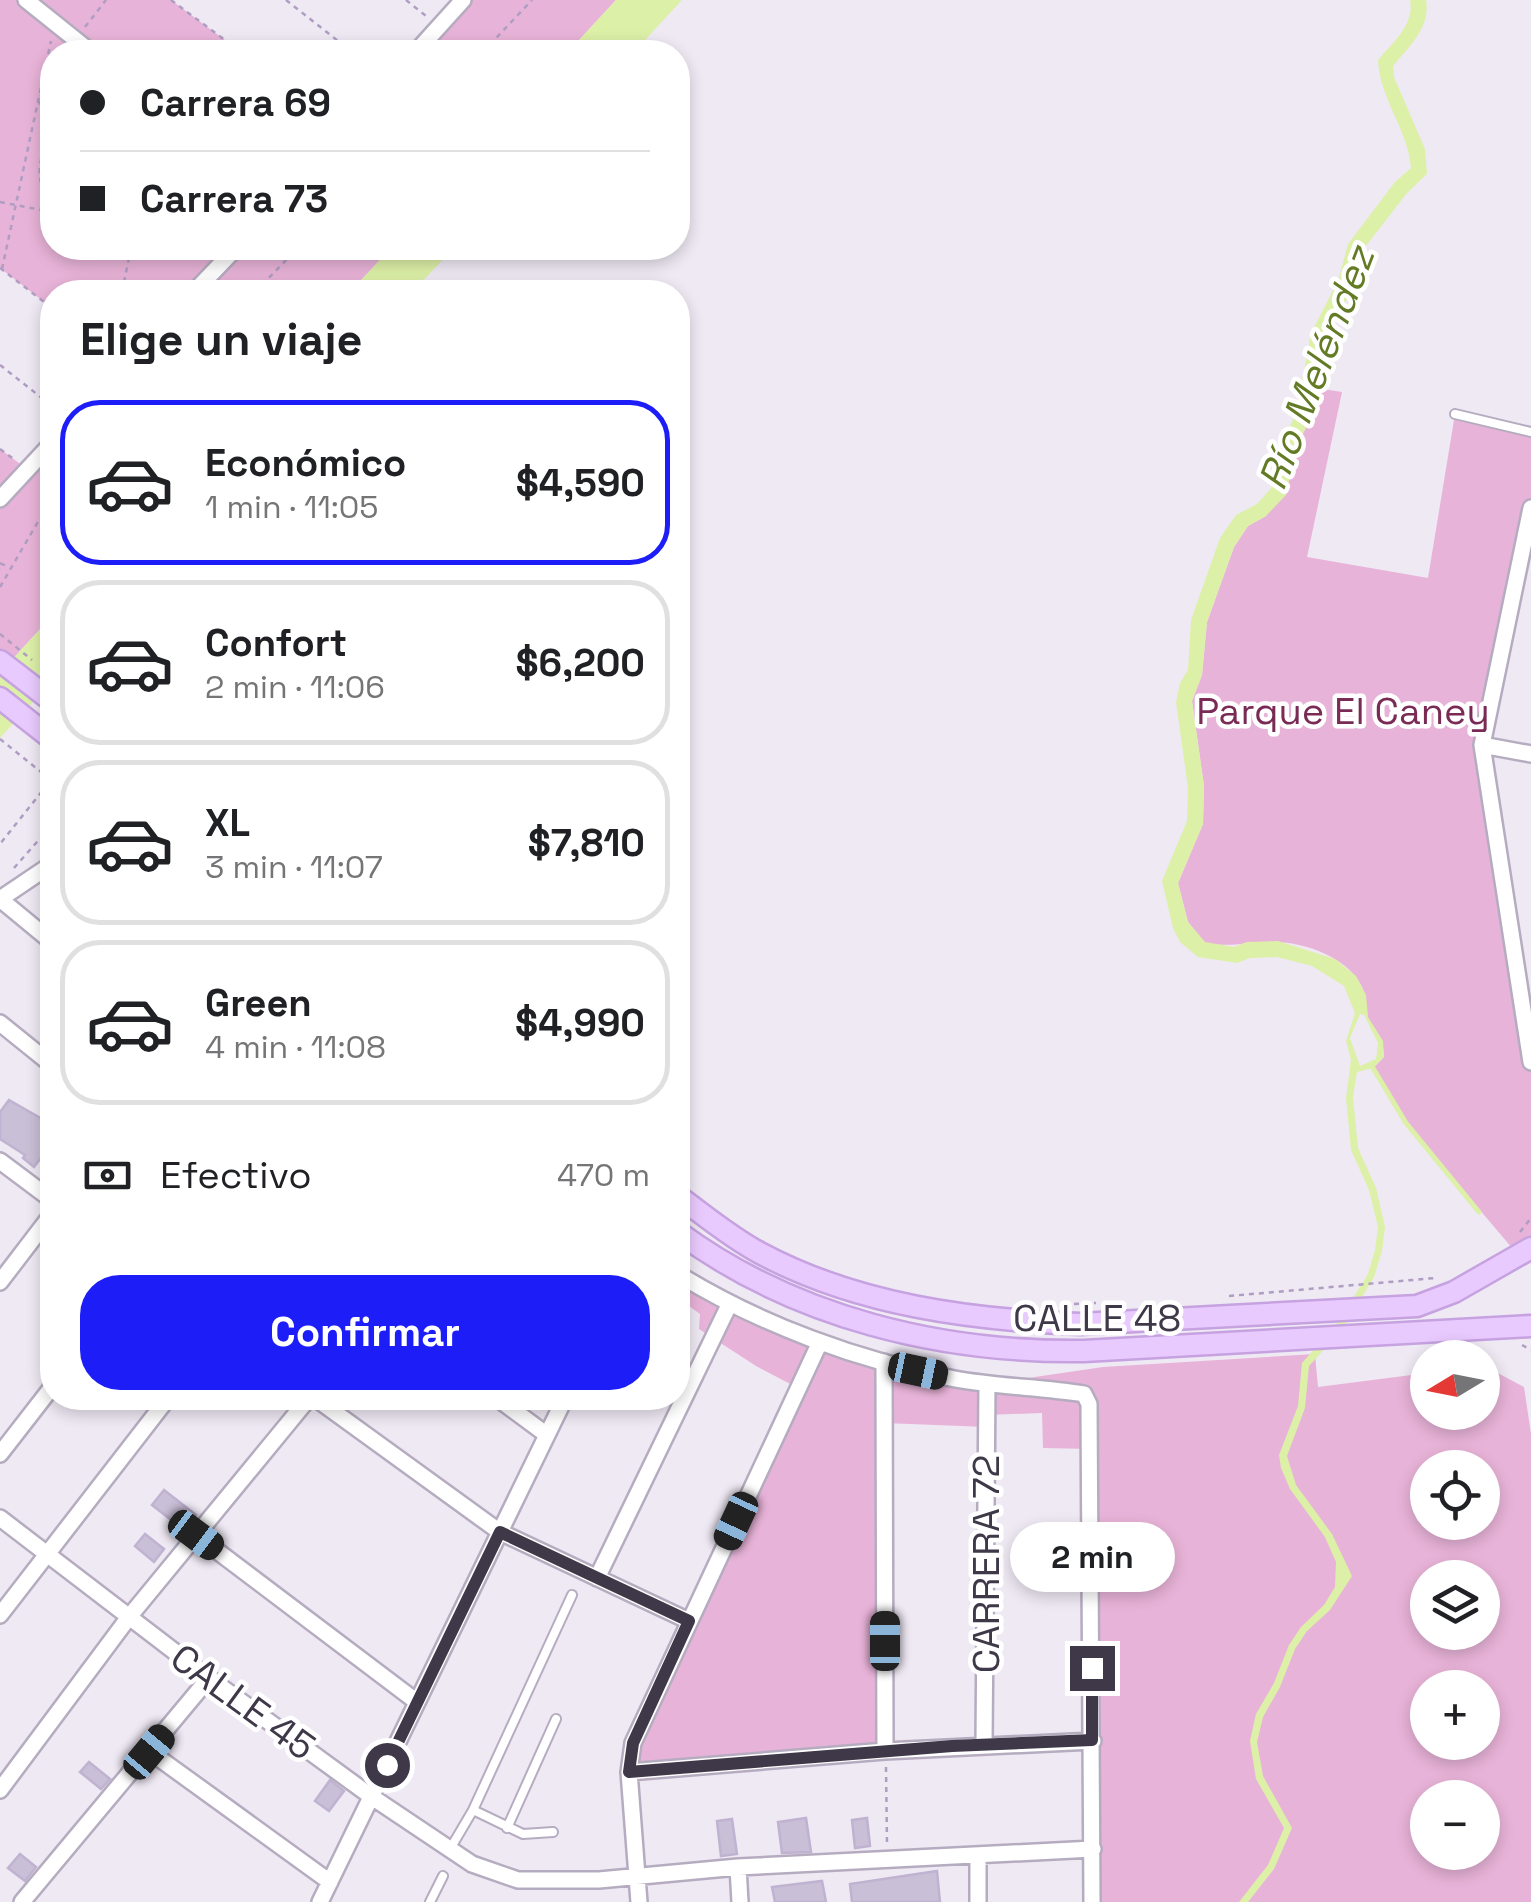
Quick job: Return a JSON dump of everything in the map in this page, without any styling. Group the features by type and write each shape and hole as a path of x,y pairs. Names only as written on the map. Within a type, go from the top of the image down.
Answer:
{"main road":[{"path":"0,661 40,692"},
{"path":"0,698 40,730"},
{"name":"CALLE 48","path":"690,1204 760,1254 841,1287 969,1317 1064,1323 1417,1306 1454,1292 1527,1248"},
{"name":"CALLE 48","path":"690,1241 746,1274 833,1313 908,1336 1030,1352 1531,1326"},
{"path":"690,1250 706,1253"},
{"path":"1509,1327 1531,1336"}],"street":[{"path":"26,0 74,40"},
{"path":"427,40 463,0"},
{"path":"205,280 225,260"},
{"path":"0,498 40,456"},
{"path":"1530,1050 1482,744 1531,508"},
{"path":"1482,744 1531,754"},
{"path":"40,872 0,899 40,932"},
{"path":"0,1024 40,1055"},
{"path":"0,1161 40,1191"},
{"path":"0,1282 40,1230"},
{"name":"CALLE 48","path":"690,1281 730,1303 820,1342 884,1362 987,1384 1084,1394 1089,1404 1092,1740"},
{"path":"690,1386 730,1303"},
{"path":"638,1902 629,1772 633,1743 820,1342"},
{"path":"884,1362 886,1751"},
{"name":"CARRERA 72","path":"984,1744 987,1384"},
{"path":"0,1454 40,1402"},
{"path":"0,1615 159,1410"},
{"path":"0,1790 129,1617 302,1410"},
{"path":"329,1410 500,1532 689,1621"},
{"path":"513,1410 547,1435"},
{"path":"320,1902 559,1410"},
{"path":"597,1578 678,1410"},
{"name":"CALLE 45","path":"0,1518 209,1678 372,1796 472,1864 518,1880 599,1880 738,1867 1093,1849"},
{"path":"196,1535 417,1702"},
{"path":"22,1902 209,1678"},
{"path":"629,1772 984,1744 1092,1740 1092,1902"},
{"path":"149,1752 330,1882"},
{"path":"978,1856 978,1902"},
{"path":"738,1867 740,1902"}],"lane":[{"path":"1455,414 1531,432"},
{"path":"450,1849 572,1595"},
{"path":"506,1828 556,1719"},
{"path":"472,1810 523,1834 553,1832"},
{"path":"430,1902 443,1876"}],"path":[{"path":"74,40 106,0"},
{"path":"171,0 224,40"},
{"path":"286,0 337,40"},
{"path":"406,0 439,26"},
{"path":"494,40 532,0"},
{"path":"51,40 55,24"},
{"path":"40,82 1,268 40,299"},
{"path":"36,98 40,96"},
{"path":"36,98 40,104"},
{"path":"0,202 40,210"},
{"path":"267,280 286,260"},
{"path":"0,365 40,397"},
{"path":"0,587 40,519"},
{"path":"0,634 40,666"},
{"path":"0,739 40,771"},
{"path":"0,844 40,794"},
{"path":"13,869 40,839"},
{"path":"1230,1296 1442,1277"},
{"path":"1072,1304 1112,1303"},
{"path":"886,1751 887,1860"}],"green space":[{"path":"0,0 171,0 225,40 40,40 40,260 380,260 361,280 40,280 40,299 0,268"},
{"path":"463,0 616,0 579,40 427,40"},
{"name":"Parque El Caney","path":"1316,388 1342,392 1307,557 1428,578 1455,414 1531,432 1531,508 1482,745 1531,1062 1531,1242 1518,1255 1406,1123 1373,1068 1384,1057 1383,1049 1367,1015 1364,992 1350,970 1327,955 1300,945 1205,943 1188,922 1178,883 1203,824 1204,786 1192,701 1202,675 1207,622 1234,547 1248,526 1266,516 1293,472 1297,444 1311,419"},
{"path":"0,449 27,469 40,455 40,629 0,673"},
{"path":"690,1280 820,1342 987,1384 1103,1367 1315,1354 1318,1387 1410,1375 1410,1430 1500,1430 1500,1374 1524,1387 1531,1434 1531,1902 1092,1902 1089,1449 1043,1448 1042,1413 987,1415 987,1427 884,1423 885,1751 629,1772 630,1756 798,1388 699,1329 700,1314 690,1307"}],"water":[{"path":"616,0 682,0 645,40 579,40"},
{"name":"Río Meléndez","path":"1410,0 1426,0 1422,28 1393,66 1394,77 1425,149 1427,174 1407,193 1362,251 1353,287 1326,339 1311,419 1297,444 1286,495 1266,516 1248,526 1234,547 1207,622 1202,675 1192,701 1204,786 1203,824 1178,883 1188,922 1205,942 1234,947 1247,942 1278,941 1335,959 1356,976 1366,995 1368,1017 1383,1041 1384,1057 1373,1068 1357,1072 1353,1097 1358,1148 1376,1188 1385,1227 1382,1251 1374,1277 1342,1330 1309,1366 1305,1408 1287,1456 1296,1485 1332,1534 1352,1576 1330,1610 1307,1631 1295,1649 1263,1717 1257,1742 1263,1776 1292,1828 1274,1869 1248,1902 1239,1902 1268,1865 1284,1828 1256,1779 1250,1741 1256,1714 1289,1645 1335,1587 1336,1562 1325,1537 1290,1489 1279,1455 1298,1406 1302,1363 1336,1325 1368,1274 1378,1227 1369,1190 1351,1150 1346,1098 1351,1060 1346,1041 1355,1013 1344,986 1312,966 1277,957 1250,958 1237,963 1198,957 1180,942 1173,928 1162,881 1187,821 1188,788 1176,702 1188,670 1191,620 1220,538 1236,515 1257,504 1272,487 1283,439 1296,414 1311,333 1338,281 1348,244 1395,182 1411,168 1378,60 1401,33 1411,9","holes":["1360,1014 1378,1043 1376,1059 1360,1066 1350,1038"]},
{"path":"380,260 443,260 423,280 361,280"},
{"path":"40,629 40,694 0,738 0,673"}],"building":[{"path":"9,1100 40,1118 40,1159 34,1167 23,1158 25,1155 0,1139 0,1112"},
{"path":"164,1490 196,1515 184,1530 152,1505"},
{"path":"145,1534 164,1549 154,1562 135,1546"},
{"path":"89,1762 110,1779 101,1789 80,1772"},
{"path":"330,1780 344,1791 329,1811 315,1801"},
{"path":"806,1818 811,1852 782,1853 778,1822"},
{"path":"867,1818 870,1846 855,1848 852,1820"},
{"path":"732,1819 737,1854 721,1856 717,1821"},
{"path":"20,1854 36,1867 25,1881 8,1868"},
{"path":"937,1871 940,1902 852,1902 850,1884"},
{"path":"822,1881 826,1902 775,1902 772,1887"}],"waterway":[{"path":"1373,1068 1406,1123 1479,1212"}],"route":[{"path":"387,1765 500,1532 689,1621 633,1743 629,1772 952,1746 1092,1740 1092,1668"}]}
